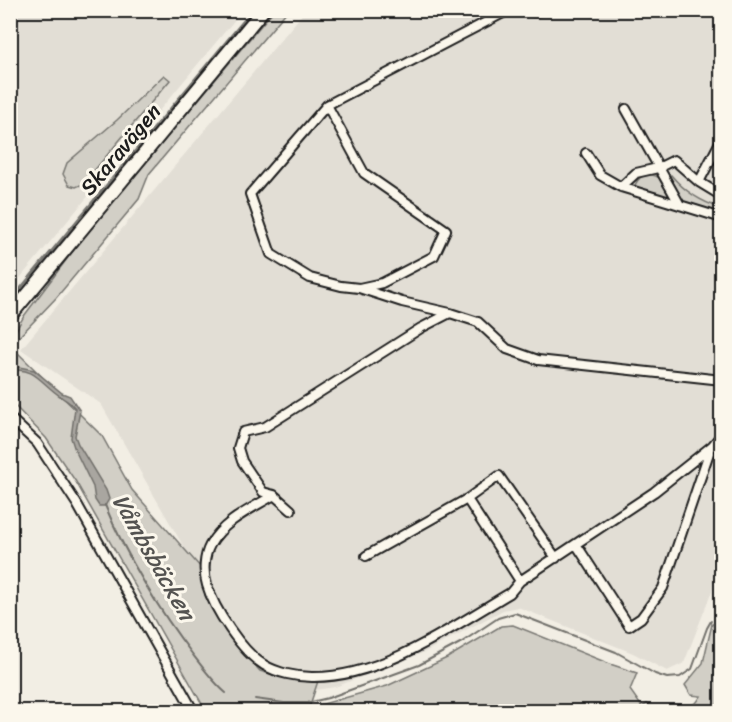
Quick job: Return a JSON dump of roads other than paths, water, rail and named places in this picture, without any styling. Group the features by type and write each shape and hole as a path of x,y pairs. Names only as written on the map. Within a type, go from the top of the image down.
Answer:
{"main road":[{"name":"Skaravägen","path":"10,316 263,10"}],"street":[{"path":"509,10 327,105 250,194 271,254 310,278 359,288 478,322 507,350 538,360 722,380"},
{"path":"529,10 534,12 543,10"},
{"path":"327,105 364,173 446,230 434,256 382,283 359,288"},
{"path":"626,109 680,205"},
{"path":"699,182 722,135"},
{"path":"586,153 600,175 621,187 722,218"},
{"path":"621,187 636,173 658,168 674,160 699,182 722,196"},
{"path":"291,510 274,495 263,492 242,461 238,448 243,432 265,427 421,328 450,313"},
{"path":"10,418 37,443 77,504 194,711"},
{"path":"274,495 241,515 210,544 206,556 206,584 233,633 264,665 286,674 311,677 331,676 369,667 417,648 510,593 520,581 654,492 712,446 722,434"},
{"path":"576,544 629,626 641,618 663,588 712,446"},
{"path":"366,556 467,499 499,476 556,558"},
{"path":"467,499 520,581"}],"waterway":[{"name":"Våmbsbäcken","path":"105,505 133,564 156,602 197,660 226,693"},
{"name":"Våmbsbäcken","path":"255,699 307,703 328,698 419,665 462,642 498,618 515,613 616,652 655,674 667,678 680,677 692,669 711,621"}]}
